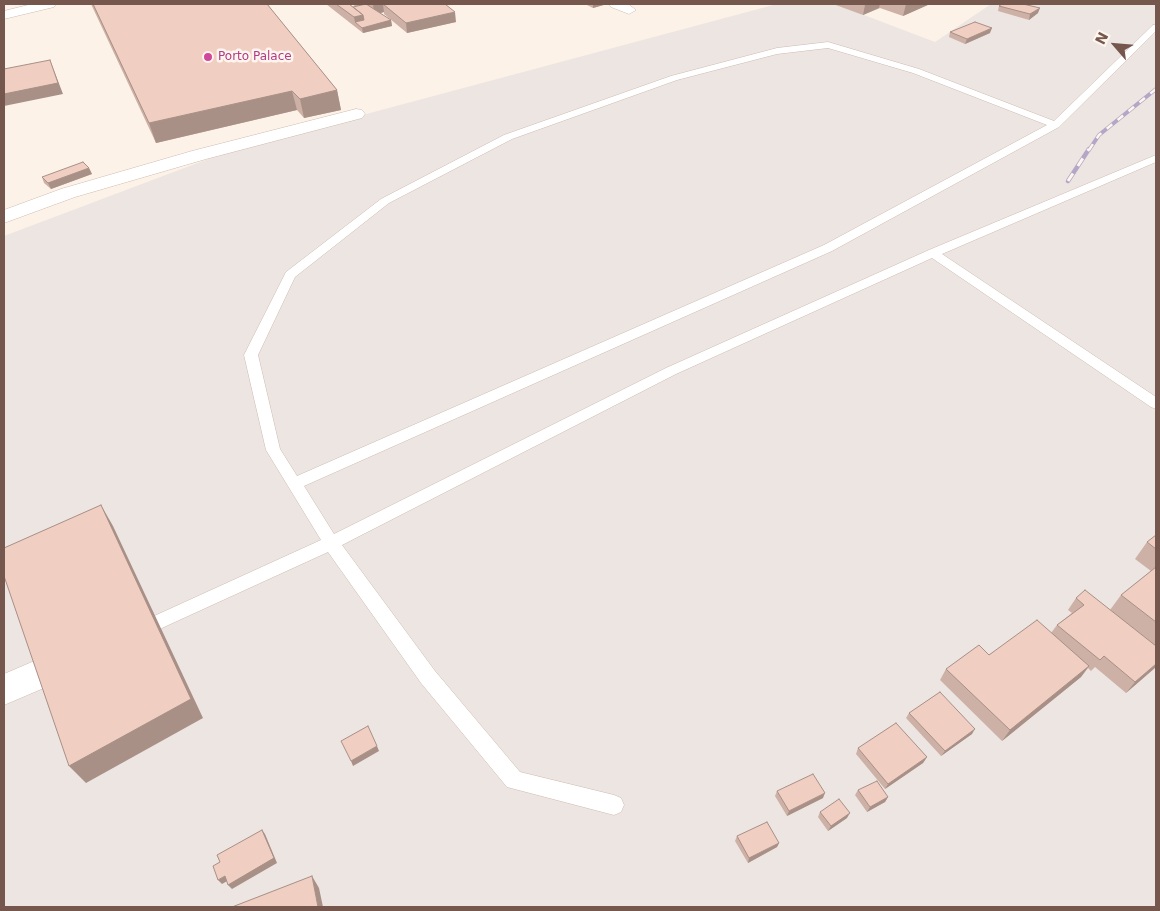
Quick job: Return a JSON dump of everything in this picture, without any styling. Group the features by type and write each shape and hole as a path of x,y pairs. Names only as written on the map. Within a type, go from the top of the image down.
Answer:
{"street":[{"path":"4,15 49,4"},
{"path":"4,217 96,185 199,155 356,114"},
{"path":"4,690 46,671"}],"lane":[{"path":"294,484 828,248 1055,126 1156,27"},
{"path":"614,805 514,780 428,678 331,543 273,450 251,355 290,275 384,201 508,137 674,78 777,51 828,44 916,71 1055,126"},
{"path":"158,622 331,543 671,370 933,253 1156,158"},
{"path":"933,253 1156,404"}],"shaded area":[{"path":"777,4 835,4 935,42 991,4 1156,4 1156,907 4,907 4,236 232,150"}],"building":[{"name":"Porto Palace","path":"93,4 267,4 337,90 300,99 292,91 149,123"},
{"path":"336,4 349,4 363,15 354,17"},
{"path":"366,4 391,20 362,28 355,22 364,20 363,15 353,7"},
{"path":"383,4 445,4 455,12 406,23"},
{"path":"1002,4 1023,4 1040,8 1030,14 999,6"},
{"path":"975,22 992,28 967,39 950,32"},
{"path":"50,60 58,83 4,94 4,69"},
{"path":"83,162 89,168 48,183 42,177"},
{"path":"101,505 191,699 69,766 4,576 4,548"},
{"path":"1156,535 1156,549 1147,542"},
{"path":"1156,567 1156,622 1121,595"},
{"path":"1085,590 1156,646 1156,664 1135,682 1104,656 1100,660 1057,625 1084,605 1076,598"},
{"path":"1037,620 1089,666 1010,730 946,669 979,645 989,655"},
{"path":"940,692 975,729 945,751 909,713"},
{"path":"896,723 927,757 888,784 858,748"},
{"path":"368,726 377,746 351,761 341,741"},
{"path":"813,774 825,793 789,811 777,791"},
{"path":"877,781 888,797 870,807 858,790"},
{"path":"839,799 850,813 831,826 820,812"},
{"path":"767,822 779,843 749,858 737,836"},
{"path":"262,830 274,858 228,885 225,876 218,880 213,866 220,862 217,855"},
{"path":"312,876 318,907 232,907"}],"railway":[{"path":"1089,150 1099,135 1156,89"},
{"path":"1068,181 1089,149"}],"place":[{"name":"Porto Palace","path":"208,57"}]}
